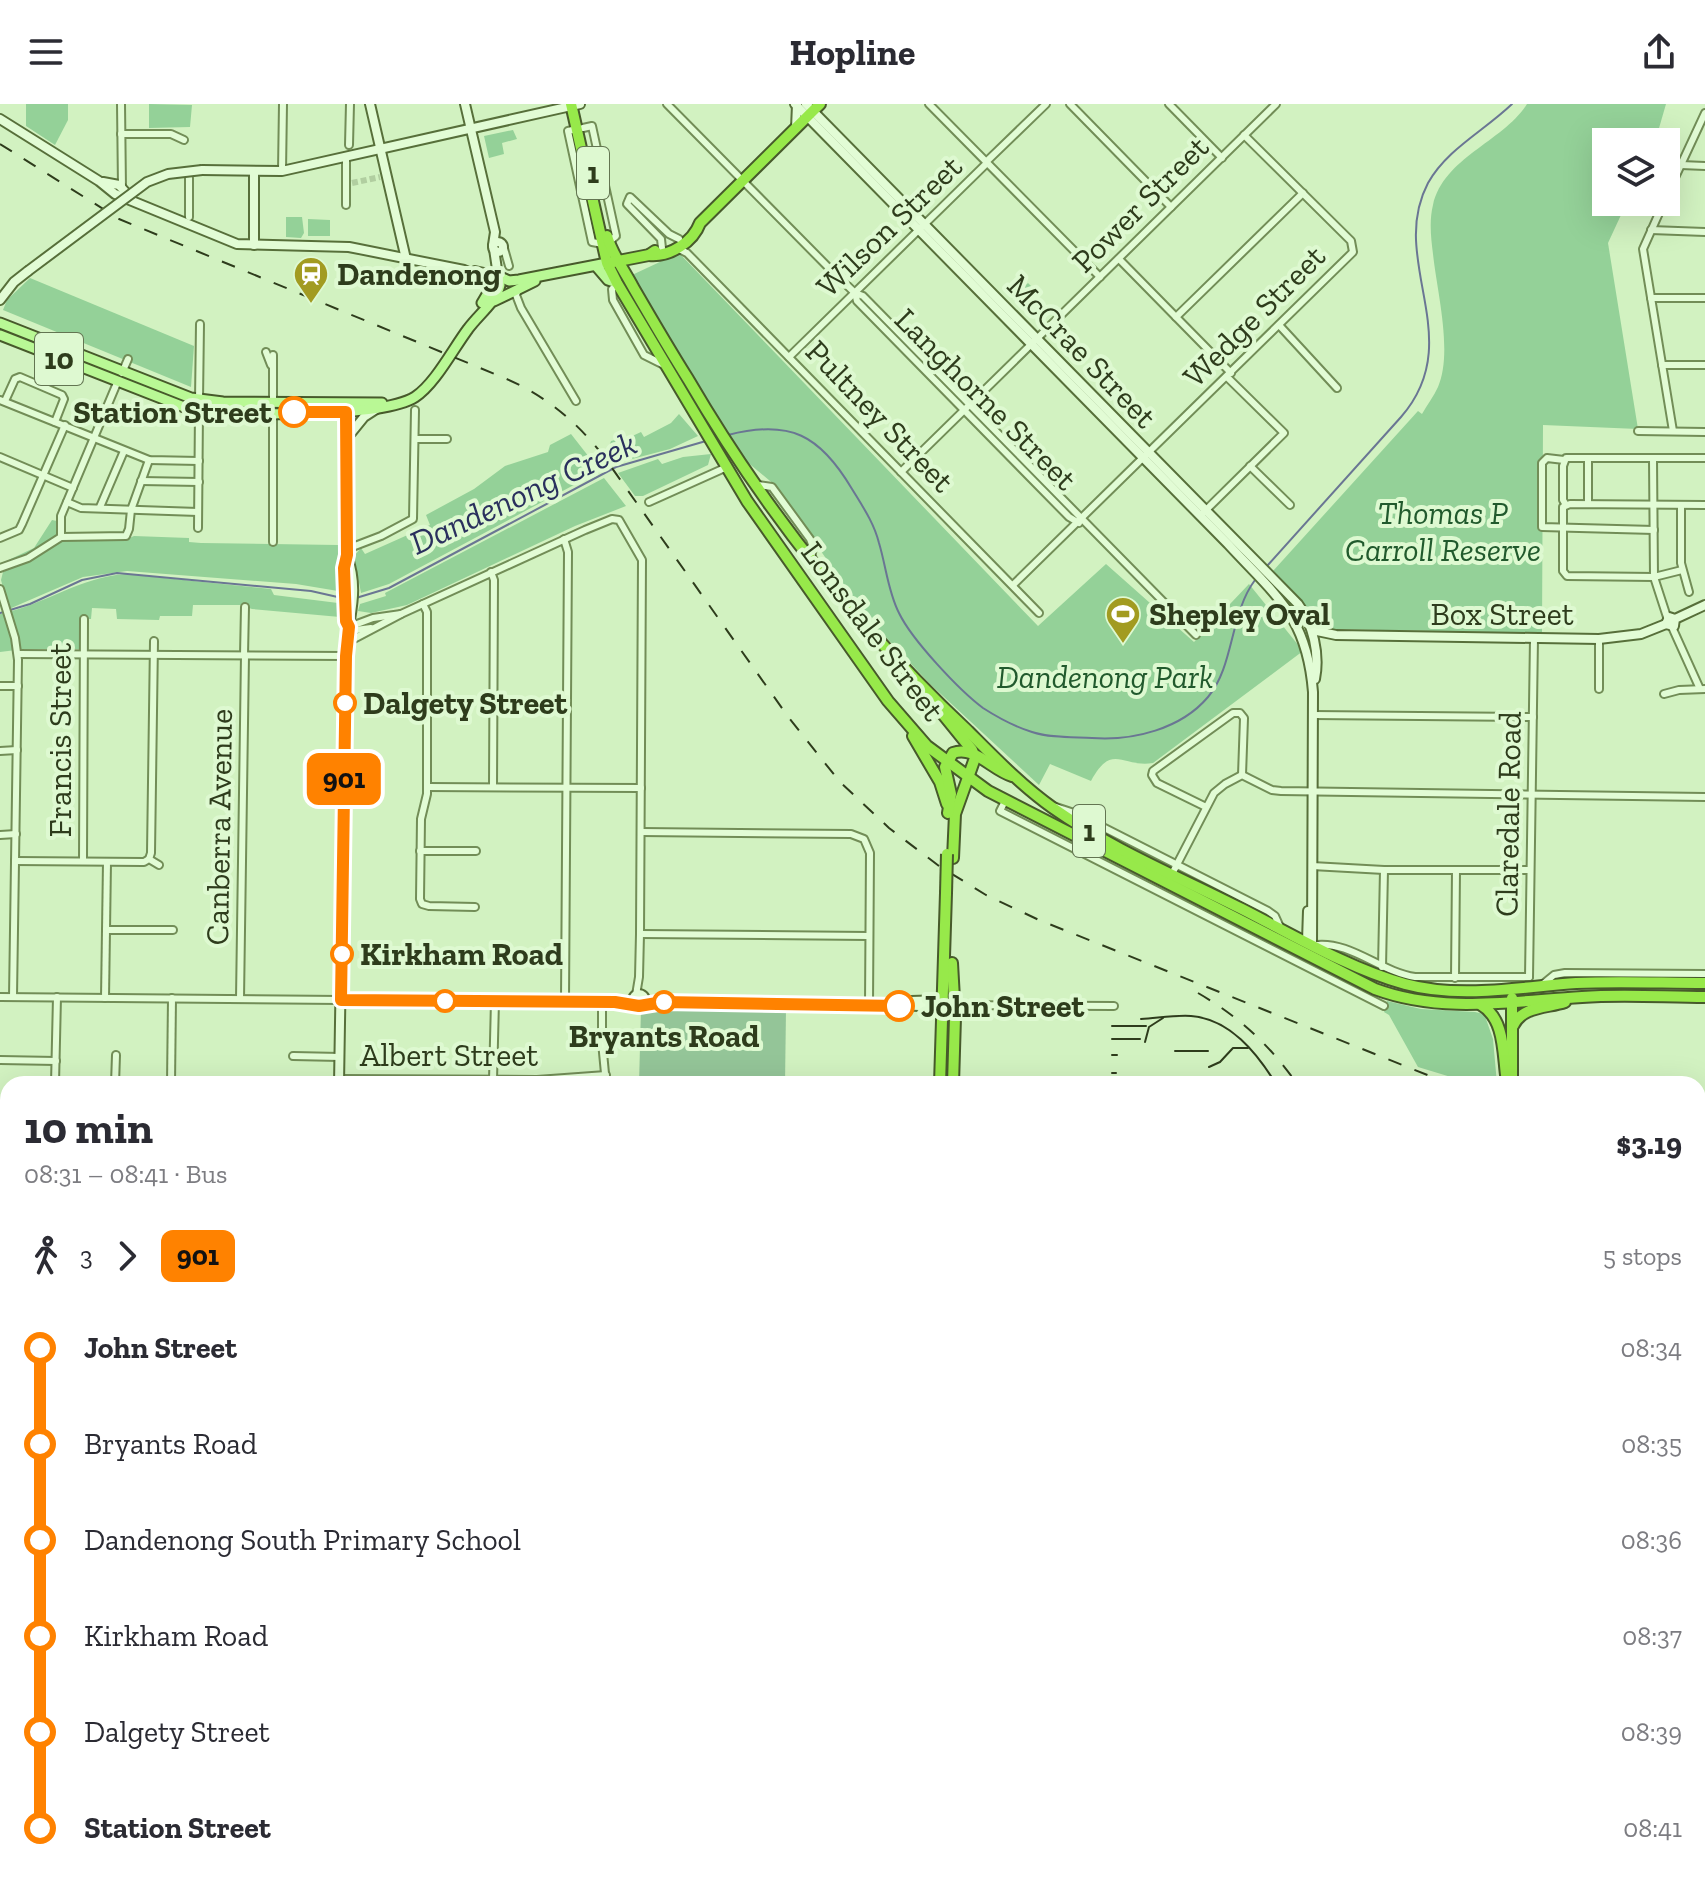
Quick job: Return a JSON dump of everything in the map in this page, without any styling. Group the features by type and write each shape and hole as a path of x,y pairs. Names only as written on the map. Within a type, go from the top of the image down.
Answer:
{"highway":[{"name":"Lonsdale Street","path":"575,105 606,243 607,263 667,367 841,598 942,707 1049,806 1305,960 1396,997 1449,1005 1509,1002"},
{"path":"607,263 658,256 682,246 699,229 700,223 796,128 808,107"},
{"path":"627,276 646,256 662,248 682,246"},
{"name":"Lonsdale Street","path":"607,263 627,276 710,428 723,461 756,514 912,730 946,762 988,791 1002,806 1027,819 1169,878 1382,976 1407,984 1452,991 1508,989"},
{"path":"723,461 738,458"},
{"path":"823,610 841,598"},
{"path":"942,707 942,716 974,754 999,772 1014,776"},
{"path":"912,730 915,742 953,810"},
{"path":"941,1076 947,1004 950,856 954,817 945,771 946,762 957,752 974,754"},
{"path":"953,810 975,764 974,754"},
{"path":"953,810 971,795 988,791"},
{"path":"1305,960 1311,943"},
{"name":"1","path":"1508,989 1657,982 1705,986"},
{"path":"1571,984 1672,988 1678,990 1682,997 1687,990 1705,986"},
{"path":"1508,989 1513,1029 1508,1076"},
{"path":"1513,1029 1517,1019 1525,1013 1582,997"},
{"name":"1","path":"1509,1002 1582,997 1705,997"},
{"path":"1508,1076 1509,1002"},
{"path":"947,1004 952,1076"},
{"path":"1479,1004 1489,1010 1497,1023 1507,1076"}],"main road":[{"path":"370,104 381,147 384,176 406,259"},
{"path":"465,104 498,246 498,280"},
{"path":"0,290 147,182 168,174 202,170 282,171 575,105"},
{"name":"McCrae Street","path":"808,107 922,228"},
{"name":"McCrae Street","path":"808,107 1146,457 1304,613 1313,638 1317,664 1313,692"},
{"path":"0,119 99,181 235,243 345,246 484,272 498,280"},
{"path":"254,172 254,245"},
{"path":"484,272 496,263"},
{"name":"10","path":"498,280 516,286 607,263"},
{"path":"464,270 498,280"},
{"name":"10","path":"478,314 502,296 543,278"},
{"name":"10","path":"488,305 498,280"},
{"name":"10","path":"0,335 117,383 199,405 384,406 410,400 422,391 478,314 498,280"},
{"path":"0,300 14,282"},
{"name":"10","path":"0,323 199,405"},
{"path":"117,383 122,373"},
{"path":"347,445 351,433 363,418 384,406"},
{"path":"349,408 351,433"},
{"path":"339,1076 346,643 349,627 346,621 351,609 350,587 344,568 347,552 349,408"},
{"name":"McCrae Street","path":"1271,583 1298,626"},
{"name":"Box Street","path":"1313,638 1336,635 1599,639 1641,634 1705,605"},
{"path":"1304,613 1317,631 1336,635"},
{"path":"1298,626 1313,638"},
{"path":"1298,626 1310,662 1313,692 1311,943"},
{"path":"341,1000 615,1002 639,999 663,1002 947,1004"}],"street":[{"path":"117,189 121,166 121,104"},
{"path":"282,171 283,104"},
{"path":"349,145 350,104"},
{"name":"Langhorne Street","path":"667,104 855,293 863,296 1196,635"},
{"path":"929,104 1100,277"},
{"name":"Wilson Street","path":"789,357 1046,104"},
{"path":"1070,104 1171,207"},
{"path":"1169,104 1222,158"},
{"name":"Power Street","path":"901,472 1276,104"},
{"path":"1705,113 1681,165 1705,166"},
{"name":"Lonsdale Street","path":"580,128 568,131 592,242 606,243"},
{"path":"121,134 171,134 184,140"},
{"path":"1176,317 1303,193 1244,135"},
{"path":"346,156 350,184 346,205"},
{"path":"189,178 189,217"},
{"name":"Wedge Street","path":"1013,585 1351,254 1354,248 1303,193"},
{"name":"Pultney Street","path":"662,248 661,239 627,204 630,197 682,246 1039,613"},
{"path":"1657,216 1643,249 1673,431"},
{"path":"1651,230 1705,232"},
{"path":"498,246 509,266"},
{"path":"1119,259 1284,433 1203,513"},
{"name":"Lonsdale Street","path":"618,283 612,289 612,298 644,353 667,367"},
{"path":"518,289 516,295 521,308 576,401"},
{"name":"Langhorne Street","path":"855,293 857,301 1069,517 1081,521"},
{"path":"502,296 510,298 521,308"},
{"path":"1651,298 1705,298"},
{"path":"198,528 200,324"},
{"path":"1279,325 1337,388"},
{"path":"644,353 648,334"},
{"path":"270,354 273,372 273,542"},
{"path":"122,373 128,359"},
{"path":"1662,365 1705,365"},
{"path":"55,422 64,399 62,395 20,377 15,379 2,400 124,451 149,460 199,461"},
{"path":"61,537 59,521 117,383"},
{"path":"347,552 413,519 415,410"},
{"path":"0,538 19,530 65,425"},
{"path":"1638,431 1705,432"},
{"path":"415,439 447,439"},
{"path":"100,507 124,451"},
{"path":"0,457 73,488"},
{"path":"1654,530 1542,527 1542,463 1547,458 1705,458"},
{"path":"1588,458 1588,504"},
{"path":"1653,459 1654,577 1670,622 1702,689 1664,694"},
{"path":"0,568 28,558 61,537 121,537 128,534 131,510 149,460"},
{"path":"1564,460 1563,500 1566,505"},
{"path":"649,502 700,478 723,461"},
{"path":"1250,466 1290,505"},
{"path":"141,481 199,482"},
{"path":"67,502 76,507 198,512"},
{"path":"1566,505 1705,505"},
{"path":"1566,505 1563,507 1563,571 1567,576 1654,577 1682,570"},
{"path":"1681,505 1682,570 1689,592"},
{"path":"346,643 491,572 617,519 642,557 639,999"},
{"path":"564,539 568,552 565,1001"},
{"path":"491,572 494,580 493,787"},
{"path":"0,589 18,654 13,997"},
{"path":"423,604 427,612 427,787 421,819 421,903 429,906 475,907"},
{"name":"Canberra Avenue","path":"240,999 245,607"},
{"path":"351,609 359,617 368,619"},
{"path":"349,627 368,619 401,614"},
{"name":"Francis Street","path":"83,861 84,619"},
{"path":"349,627 362,630 378,626"},
{"name":"Claredale Road","path":"1529,977 1534,638"},
{"path":"1599,639 1599,689"},
{"path":"15,861 144,862 149,859 154,641"},
{"path":"18,654 346,656"},
{"path":"0,686 18,686"},
{"path":"1206,807 1157,783 1153,771 1233,713 1240,713 1244,718 1242,775"},
{"path":"1313,715 1533,717"},
{"path":"0,751 17,750"},
{"path":"1242,775 1272,790 1312,792 1705,797"},
{"path":"1169,878 1214,793 1242,775"},
{"path":"427,787 641,788"},
{"path":"641,832 851,834 864,839 870,853 870,1004"},
{"path":"0,835 16,834"},
{"path":"420,851 476,851"},
{"path":"149,859 159,865"},
{"path":"105,998 107,862"},
{"path":"1312,866 1384,870 1530,870"},
{"path":"1382,967 1384,870"},
{"path":"1455,978 1456,870"},
{"name":"Lonsdale Street","path":"1169,878 1250,938 1305,960 1384,1006"},
{"path":"106,930 173,930"},
{"path":"640,934 869,936"},
{"path":"1250,938 1269,937"},
{"name":"Lonsdale Street","path":"1311,943 1332,944 1411,977 1529,977"},
{"path":"1529,977 1540,986 1554,975 1563,973 1705,974"},
{"path":"1657,982 1669,974"},
{"path":"0,997 341,1000"},
{"path":"55,1076 57,997"},
{"path":"171,1076 172,998"},
{"path":"493,1076 495,1001"},
{"path":"602,1002 606,1075"},
{"path":"947,1004 1114,1006"},
{"path":"115,1076 116,1055"},
{"path":"293,1056 340,1057"},
{"path":"0,1060 56,1061"},
{"name":"Albert Street","path":"595,1076 606,1075"}],"green space":[{"path":"26,104 68,104 68,120 55,145 26,126"},
{"path":"149,104 192,105 190,127 149,128"},
{"name":"Thomas P Carroll Reserve","path":"1527,104 1666,104 1659,128 1592,128 1592,216 1621,216 1608,243 1638,429 1543,425 1542,633 1327,629 1315,620 1300,598 1273,571 1418,411 1422,414 1436,390 1442,373 1444,340 1431,236 1433,205 1439,188 1449,174 1517,117"},
{"path":"513,130 517,139 502,143 504,154 489,158 484,136"},
{"path":"286,217 302,217 304,233 301,238 286,237"},
{"path":"308,219 330,220 330,236 308,236"},
{"name":"Dandenong Park","path":"679,253 1038,626 1106,564 1194,642 1249,584 1303,651 1153,763 1112,759 1098,769 1091,781 1050,764 1039,785 930,684 865,615 776,486 746,461 709,406 632,275"},
{"path":"30,278 194,346 191,387 3,310 7,300"},
{"path":"1028,283 1036,291 1020,307 1012,298"},
{"path":"679,414 698,436 670,449 613,464 606,455 611,441 641,432 644,437 671,423"},
{"path":"571,434 600,471 389,584 361,593 354,556 361,548 365,554 430,525 426,515 474,489 505,466 548,452 550,445"},
{"path":"711,454 708,465 643,496 635,496 618,473 658,459 662,464 683,457"},
{"path":"604,478 626,506 575,526 407,605 371,613 358,611 360,604 386,596 385,593"},
{"path":"52,520 57,521 57,536 27,556 2,566 0,564 34,548"},
{"path":"134,536 189,538 189,542 201,543 338,545 338,591 296,584 127,571 83,577 9,609 1,580 3,572 35,558 63,539 127,539"},
{"path":"126,574 271,589 274,595 338,603 340,617 252,609 240,605 193,605 192,616 160,616 159,620 117,619 116,609 92,608 91,619 82,619 83,649 0,652 0,614 93,580"},
{"path":"1387,1001 1421,1009 1489,1015 1486,1019 1493,1039 1496,1076 1448,1076 1418,1067 1389,1015 1384,1012"},
{"path":"641,1009 786,1010 785,1076 639,1076"}],"waterway":[{"name":"Dandenong Creek","path":"1267,566 1401,417 1420,388 1428,358 1429,329 1416,242 1418,212 1428,183 1445,160 1512,104"},
{"name":"Dandenong Creek","path":"728,435 769,429 786,431 815,444 828,456 871,522 895,605 914,637 949,677 983,708 1013,725 1039,734 1108,738 1140,735 1170,725 1197,708 1208,697 1223,671 1241,608 1255,580"},
{"name":"Dandenong Creek","path":"356,598 389,588 616,467 706,441"},
{"name":"Dandenong Creek","path":"0,613 30,604 82,580 117,573 311,591 342,598"}],"tunnel":[{"path":"352,183 380,177"}],"tram line":[{"path":"1141,1019 1191,1016 1218,1024 1241,1040 1270,1076"},
{"path":"1145,1042 1149,1027 1163,1018"},
{"path":"1112,1026 1146,1026"},
{"path":"1112,1039 1140,1039"},
{"path":"1209,1067 1220,1062 1233,1048 1248,1048"},
{"path":"1175,1051 1208,1051"},
{"path":"1112,1055 1117,1055"}],"railway":[{"path":"0,144 119,219 502,377 531,391 557,409 602,454 789,718 840,782 889,828 939,866 986,895 1039,920 1430,1076"},
{"path":"1198,993 1253,1033 1291,1076"}],"bus line":[{"name":"901","path":"294,412 346,412 347,555 344,570 346,621 349,627 346,643 341,1000 615,1002 639,1006 663,1002 899,1006"}],"place":[{"name":"Dandenong","path":"311,305"},
{"name":"Station Street","path":"294,412"},
{"name":"Shepley Oval","path":"1123,645"},
{"name":"Dalgety Street","path":"345,703"},
{"name":"Kirkham Road","path":"342,954"},
{"name":"Bryants Road","path":"664,1002"},
{"name":"John Street","path":"899,1006"}]}
